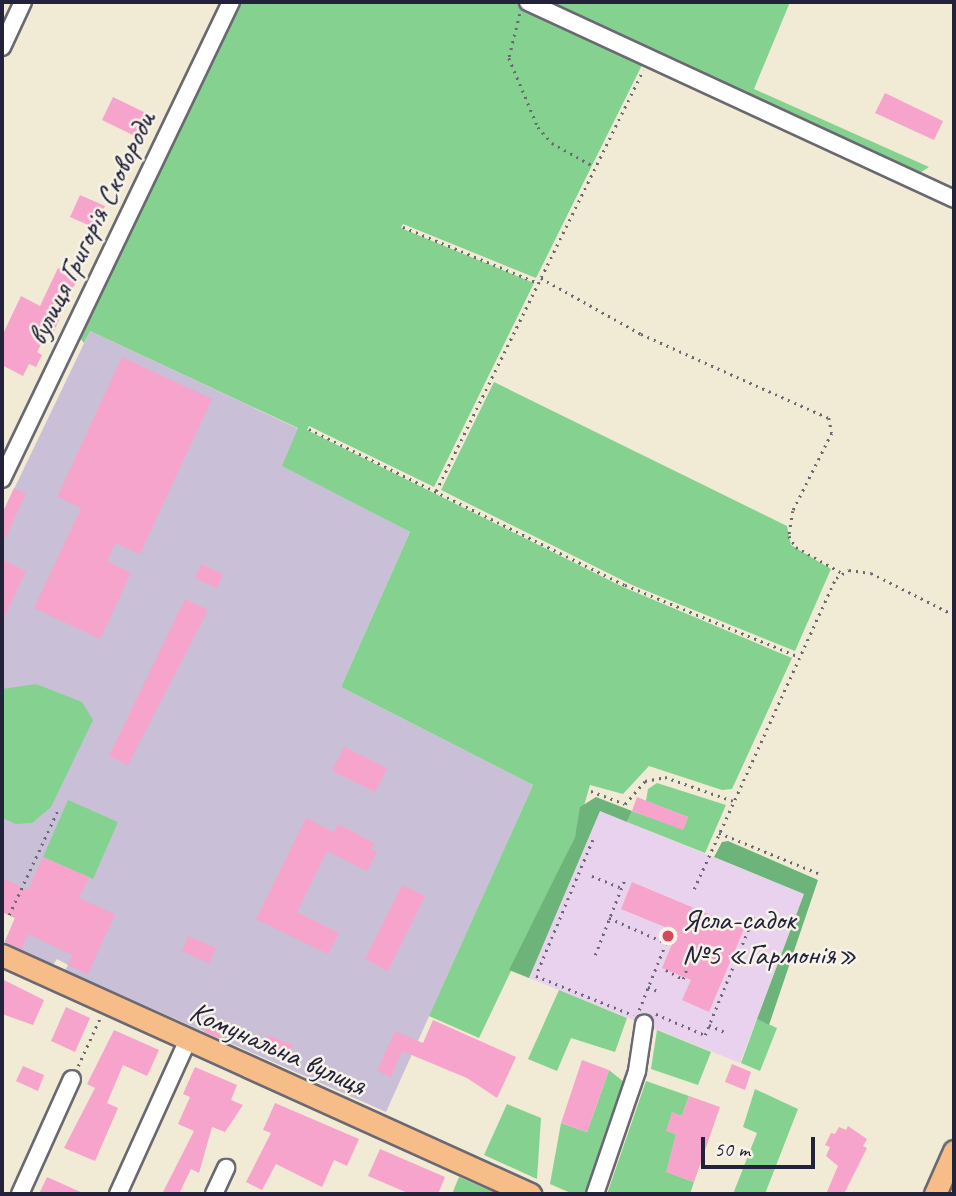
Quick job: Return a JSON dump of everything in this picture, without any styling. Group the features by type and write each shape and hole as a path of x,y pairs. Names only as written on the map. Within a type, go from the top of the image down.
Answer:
{"main road":[{"name":"Комунальна вулиця","path":"2,955 530,1194"},
{"path":"935,1194 954,1151"}],"street":[{"path":"2,47 23,2"},
{"name":"вулиця Григорія Сковороди","path":"2,479 231,2"},
{"path":"525,7 649,58 954,199"},
{"path":"595,1194 637,1071 647,1018"},
{"path":"118,1194 188,1040"},
{"path":"19,1194 72,1079"},
{"path":"214,1194 226,1168"}],"path":[{"path":"525,7 509,58 538,127 552,143 595,167"},
{"path":"436,491 649,58"},
{"path":"403,227 538,283"},
{"path":"541,278 641,334 830,418 832,433 793,511 789,536 796,547 842,573 871,573 954,615"},
{"path":"309,429 625,585 797,656"},
{"path":"694,888 825,594 842,573"},
{"path":"591,791 625,804 645,782 657,777 733,801"},
{"path":"9,915 58,810"},
{"path":"719,833 818,873"},
{"path":"593,840 536,976 636,1016 671,930"},
{"path":"592,876 621,888"},
{"path":"595,955 625,879"},
{"path":"647,1018 705,1035 755,913"},
{"path":"609,918 666,943"},
{"path":"666,970 683,979 687,968"},
{"path":"648,987 658,991"},
{"path":"72,1079 107,1003"},
{"path":"709,1026 725,1032"}],"shaded area":[{"path":"90,331 299,429 283,466 410,532 341,687 533,785 386,1112 65,970 68,965 57,959 53,965 4,943 15,918 2,912 2,514"},
{"name":"Ясла-садок №5 «Гармонія»","path":"600,811 804,894 740,1063 529,978"}],"green space":[{"path":"237,2 516,2 644,61 536,278 403,224 401,228 534,283 434,487 309,426 307,430 623,587 792,658 732,789 722,790 649,766 623,794 590,785 575,837 479,1038 429,1016 533,785 341,687 410,532 282,466 298,428 90,331 84,343 80,338"},
{"path":"545,2 790,2 754,89 929,167 918,174"},
{"path":"494,382 787,526 791,545 831,569 795,651 632,585 441,490"},
{"path":"36,684 82,702 93,720 51,807 32,823 16,824 2,818 2,689"},
{"path":"657,783 726,805 705,853 627,822 632,811 683,829 688,817 646,801 648,789"},
{"path":"596,797 632,811 627,822 600,811 529,978 509,970 575,837 580,807"},
{"path":"68,800 118,822 93,879 43,857"},
{"path":"728,841 818,880 769,1025 757,1019 804,894 714,857 722,842"},
{"path":"559,990 627,1018 615,1052 571,1038 557,1071 528,1059"},
{"path":"757,1019 777,1028 760,1071 741,1063"},
{"path":"657,1030 711,1052 698,1085 651,1069"},
{"path":"609,1070 624,1082 585,1194 573,1194 550,1184 561,1123 587,1132"},
{"path":"646,1081 689,1096 682,1116 672,1113 667,1131 676,1134 667,1172 694,1182 690,1194 607,1194"},
{"path":"755,1089 798,1109 765,1194 733,1194 757,1133 743,1127"},
{"path":"507,1104 541,1118 537,1179 484,1155"},
{"path":"459,1177 498,1194 452,1194"}],"building":[{"path":"885,93 943,121 934,140 875,113"},
{"path":"113,97 150,115 139,138 102,120"},
{"path":"80,195 105,206 95,228 70,217"},
{"path":"58,268 79,278 56,314 61,316 53,333 48,331 37,352 42,355 36,367 29,364 23,376 2,365 2,336 21,296 40,306"},
{"path":"122,357 212,399 140,554 115,543 107,561 131,573 100,639 34,608 81,508 57,497"},
{"path":"14,488 26,494 2,545 2,514"},
{"path":"2,559 26,571 2,622"},
{"path":"201,564 223,574 217,588 195,578"},
{"path":"185,599 208,610 128,765 109,756"},
{"path":"344,747 387,768 375,792 332,771"},
{"path":"637,797 688,817 683,830 632,811"},
{"path":"306,818 334,832 338,824 374,843 371,849 377,852 367,871 327,851 297,912 339,933 328,954 256,919"},
{"path":"43,857 89,877 79,898 115,914 88,974 68,965 72,955 28,934 21,949 5,942 15,918 2,912 2,878 28,890"},
{"path":"632,882 744,929 709,1012 682,1000 691,980 662,968 677,932 621,909"},
{"path":"402,885 425,896 388,971 365,959"},
{"path":"188,936 216,948 209,963 182,951"},
{"path":"2,979 44,1000 33,1025 2,1014"},
{"path":"66,1007 90,1018 75,1052 51,1041"},
{"path":"211,1016 225,1022 218,1038 204,1032"},
{"path":"433,1020 516,1057 497,1098 467,1078 402,1051 391,1077 377,1071 395,1031 423,1043"},
{"path":"114,1030 159,1050 147,1076 123,1065 107,1103 118,1108 95,1161 64,1148 95,1088 87,1084"},
{"path":"268,1035 293,1045 288,1056 263,1046"},
{"path":"582,1060 609,1070 587,1132 561,1123"},
{"path":"732,1064 751,1072 745,1090 725,1082"},
{"path":"23,1066 44,1075 38,1091 16,1081"},
{"path":"195,1067 237,1085 231,1100 243,1105 225,1132 212,1127 199,1173 191,1169 179,1194 162,1194 194,1131 178,1124 190,1097 183,1094"},
{"path":"689,1096 720,1107 694,1182 666,1172 676,1134 666,1131 672,1112 682,1116"},
{"path":"275,1103 359,1139 347,1166 334,1160 322,1187 276,1164 262,1190 246,1182 271,1133 263,1130"},
{"path":"848,1126 867,1139 863,1146 867,1148 844,1194 826,1194 838,1166 826,1156 830,1147 825,1145 831,1133 835,1134 839,1127 846,1130"},
{"path":"380,1149 445,1177 438,1194 410,1194 368,1176"},
{"path":"47,1177 85,1194 39,1194"}],"place":[{"name":"Ясла-садок №5 «Гармонія»","path":"668,936"}]}
